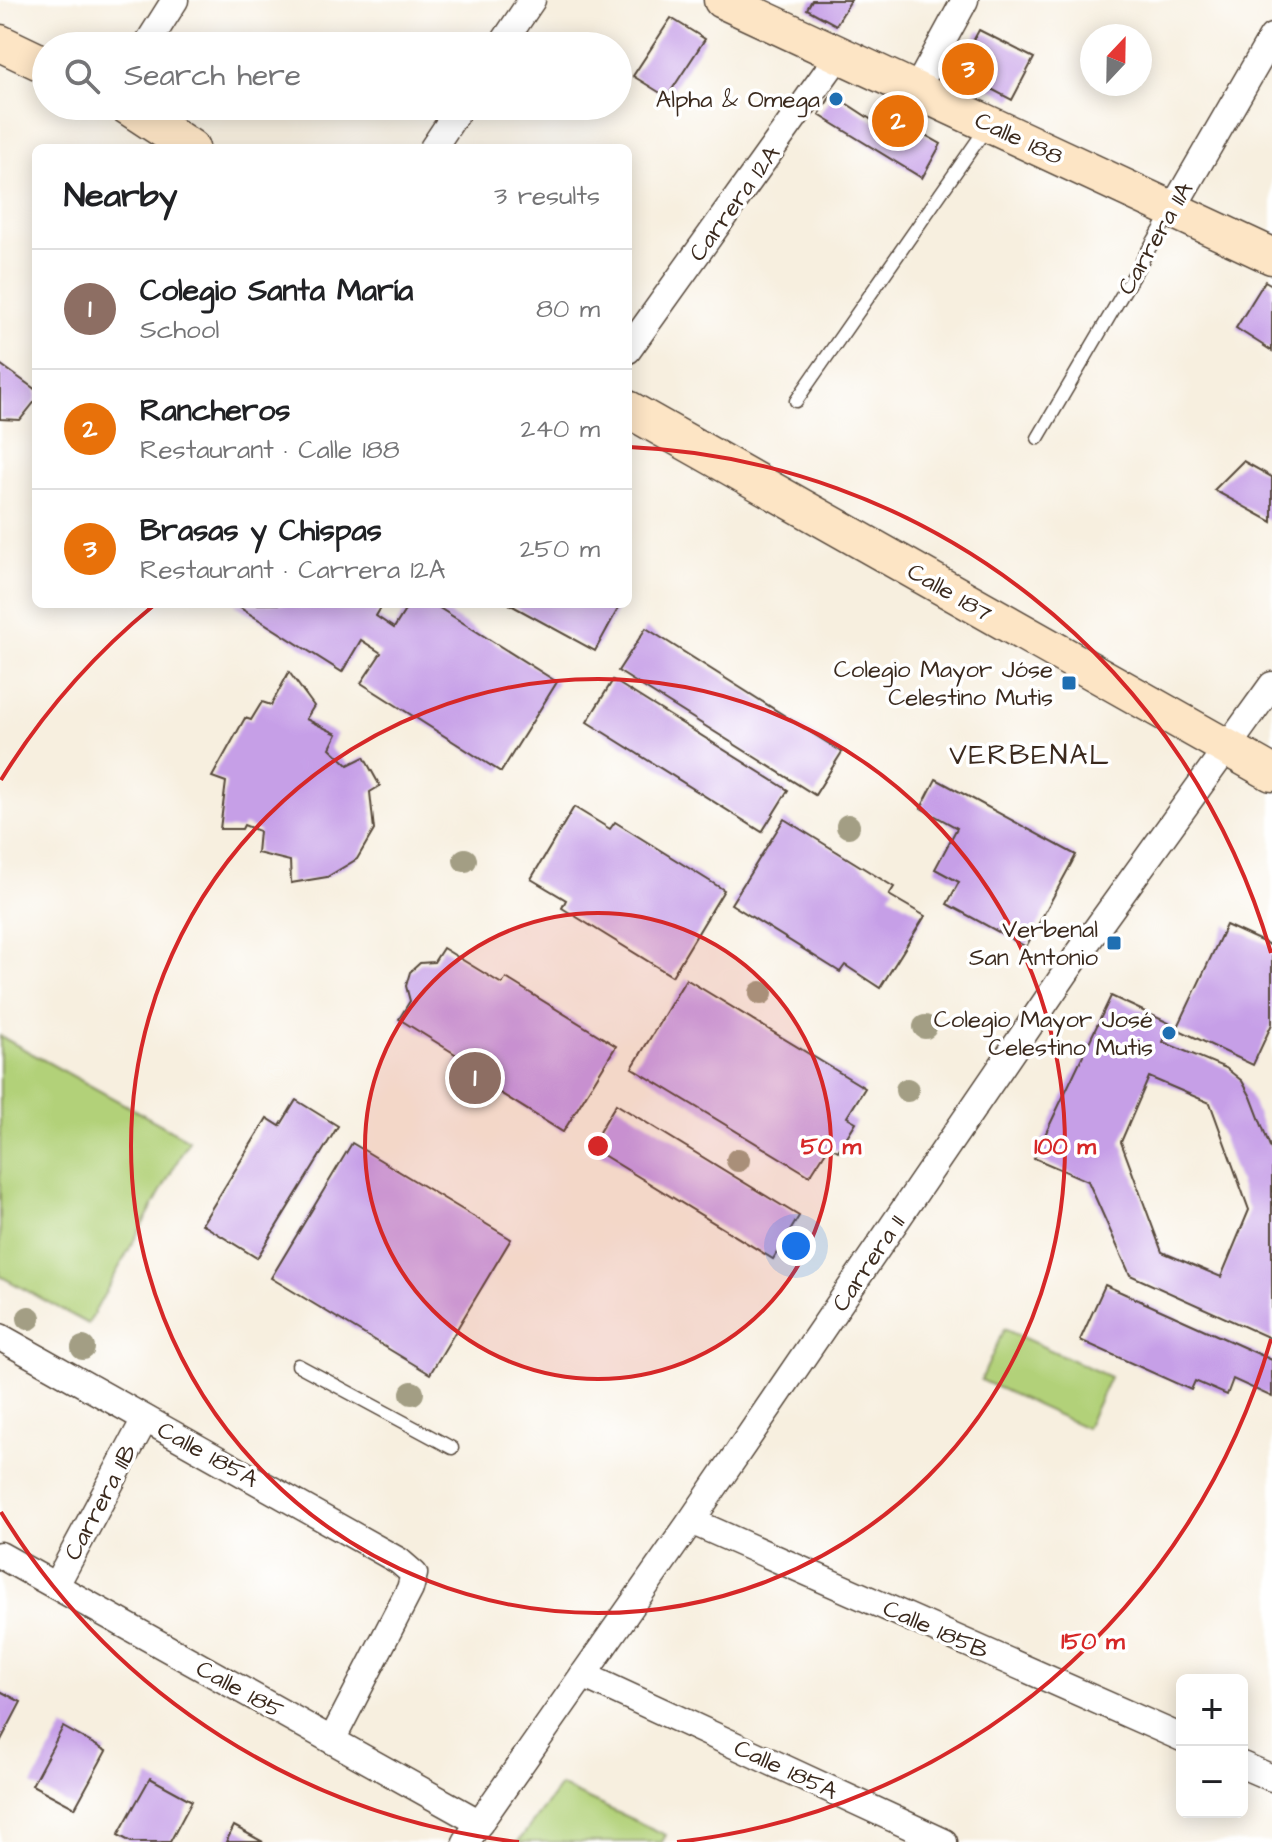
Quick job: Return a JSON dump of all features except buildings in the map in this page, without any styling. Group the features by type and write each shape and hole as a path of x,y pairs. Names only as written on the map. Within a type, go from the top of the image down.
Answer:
{"street":[{"path":"155,32 175,0"},
{"path":"510,32 532,0"},
{"name":"Calle 188","path":"722,0 1272,256"},
{"path":"916,90 965,0"},
{"name":"Carrera 11A","path":"1172,210 1272,37"},
{"path":"0,43 32,58"},
{"name":"Carrera 12A","path":"632,344 839,55"},
{"path":"148,120 185,144"},
{"path":"436,144 452,120"},
{"name":"Calle 187","path":"632,411 1272,773"},
{"name":"Carrera 11","path":"473,1832 691,1521 1077,956 1272,685"},
{"name":"Calle 185A","path":"0,1337 399,1561 414,1574 410,1589 332,1740"},
{"name":"Carrera 11B","path":"56,1585 145,1419"},
{"name":"Calle 185B","path":"691,1521 1176,1735"},
{"name":"Calle 185","path":"0,1555 332,1740 473,1832"},
{"name":"Calle 185A","path":"583,1675 944,1842"},
{"path":"1248,1768 1272,1778"}],"lane":[{"path":"796,401 988,124"},
{"name":"Carrera 11A","path":"1038,438 1172,210"},
{"path":"298,1365 452,1448"}],"green space":[{"path":"0,1036 189,1140 88,1324 0,1276"},
{"path":"1004,1329 1110,1377 1086,1428 981,1380"},
{"path":"560,1786 666,1835 662,1842 518,1842"}],"place":[{"name":"Brasas y Chispas","path":"968,69"},
{"name":"Alpha & Omega","path":"836,99"},
{"name":"Rancheros","path":"898,121"},
{"name":"Colegio Mayor Jóse Celestino Mutis","path":"1069,683"},
{"name":"Verbenal San Antonio","path":"1114,943"},
{"name":"Colegio Mayor José Celestino Mutis","path":"1169,1033"},
{"name":"Colegio Santa María","path":"475,1078"}],"district":[{"name":"VERBENAL","path":"1030,754"}]}
